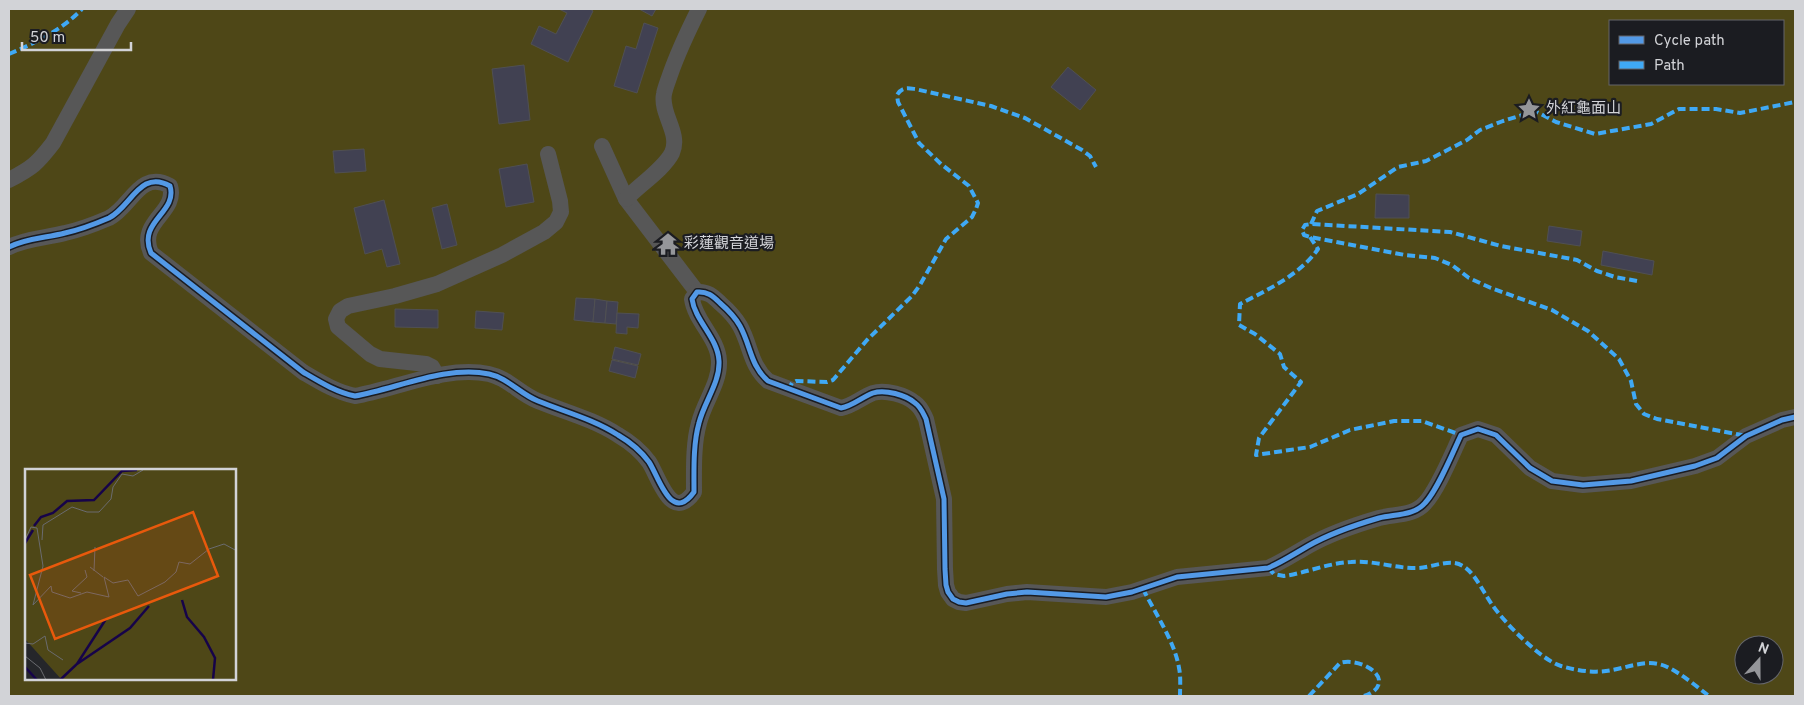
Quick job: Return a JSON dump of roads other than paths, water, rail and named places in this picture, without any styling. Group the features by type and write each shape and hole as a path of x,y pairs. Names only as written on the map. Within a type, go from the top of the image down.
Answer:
{"street":[{"path":"9,180 31,168 43,156 128,9"},
{"path":"626,199 672,153 674,143 664,104 664,94 679,48 698,9"},
{"path":"602,146 626,199 697,292"},
{"path":"437,376 432,367 426,364 380,359 370,354 338,327 336,318 340,311 348,306 395,296 437,284 502,255 544,232 556,222 561,212 548,154"},
{"path":"9,247 21,241 65,233 110,218 138,190 150,182 161,181 170,186 172,194 169,203 150,228 147,236 147,245 150,252 303,372 328,387 355,396 459,372 488,374 506,380 536,401 600,424 620,436 639,450 650,463 664,493 670,499 679,502 688,500 694,492 699,422 718,370 719,359 712,341 693,307 692,299 697,292 704,291 732,313 744,334 753,362 760,375 768,381 841,408 848,407 875,392 886,392 906,397 916,402 926,420 935,464 942,485 944,499 944,570 948,592 953,599 966,603 1007,594 1027,592 1106,597 1132,592 1177,577 1268,568 1281,563 1309,545 1355,526 1381,517 1415,510 1425,504 1436,486 1460,435 1478,428 1496,435 1530,468 1552,481 1583,485 1631,481 1696,466 1717,458 1746,436 1782,420 1795,417"}],"place":[{"name":"外紅龜面山","path":"1529,109"},
{"name":"彩蓮觀音道場","path":"668,244"}]}
